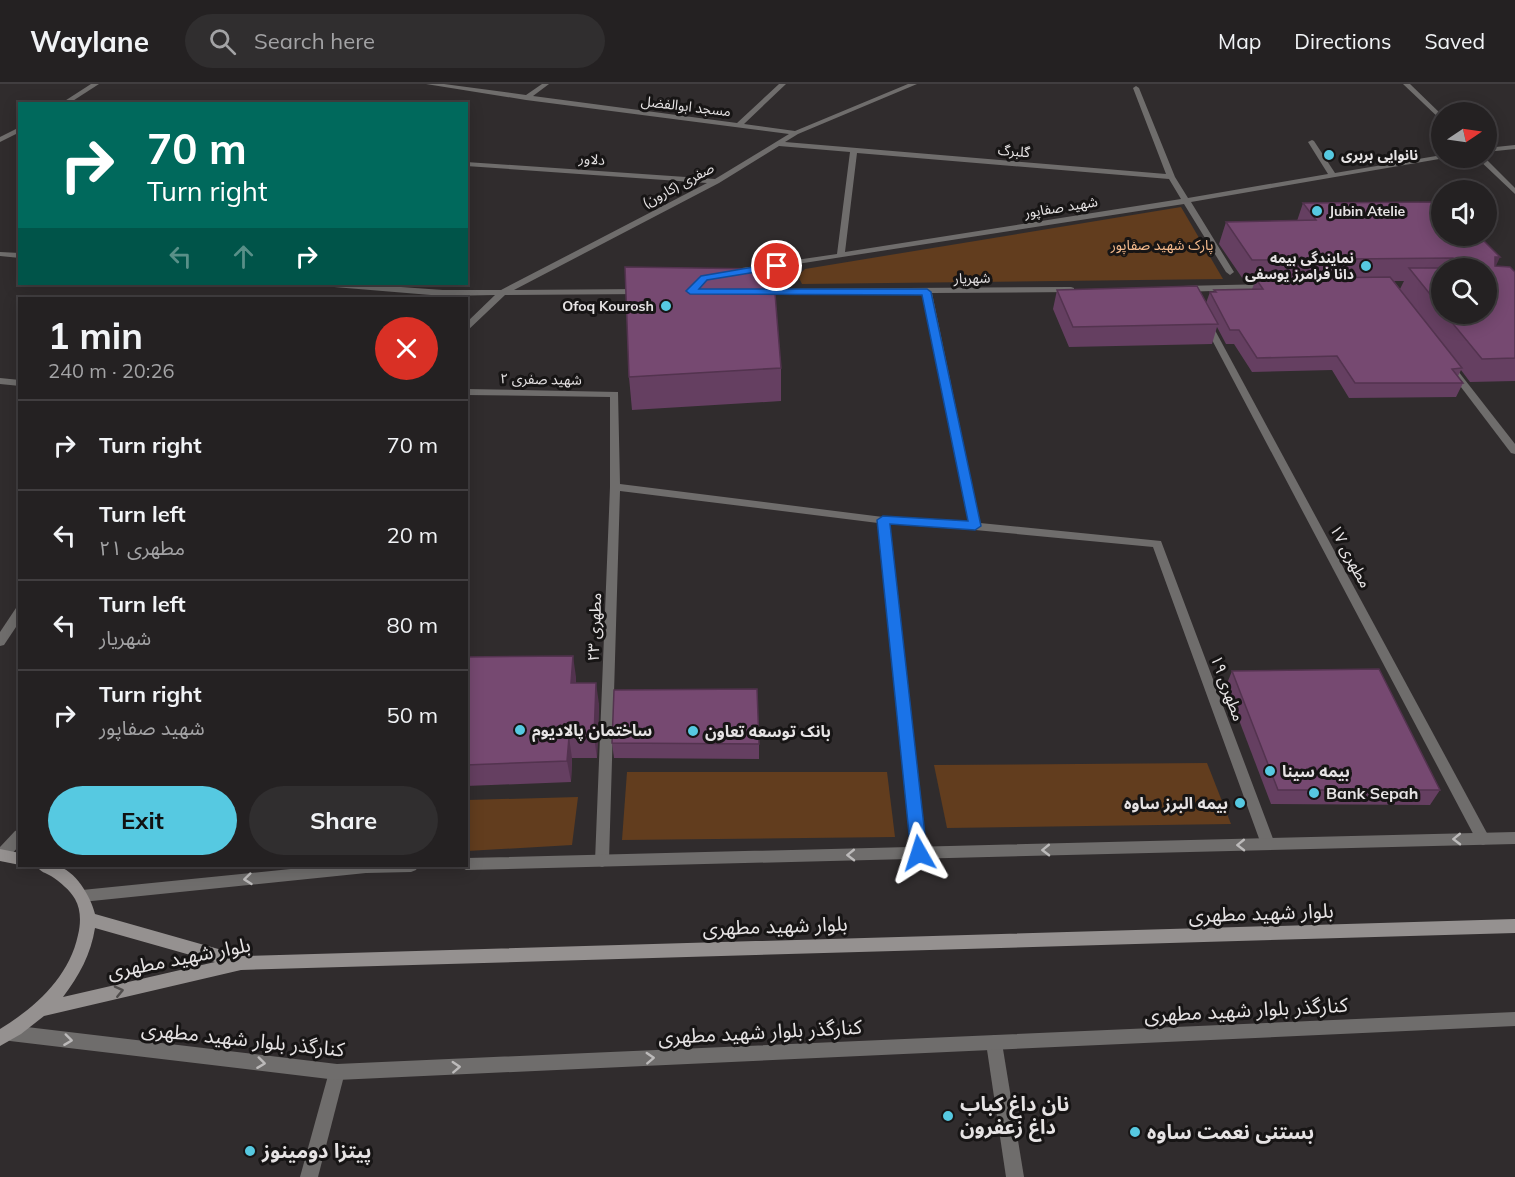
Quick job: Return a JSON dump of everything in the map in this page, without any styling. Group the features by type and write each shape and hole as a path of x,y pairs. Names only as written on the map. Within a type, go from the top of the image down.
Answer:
{"main road":[{"path":"1,855 18,859"},
{"path":"5,1036 41,1009 68,980 84,948 88,919 82,896 67,879 46,867"},
{"path":"88,919 241,963"},
{"name":"بلوار شهید مطهری","path":"41,1009 241,963 1515,926"}],"street":[{"path":"66,102 96,84"},
{"name":"مسجد ابوالفضل","path":"429,84 796,133"},
{"path":"526,98 546,84"},
{"path":"739,125 783,84"},
{"name":"صفری (کارون)","path":"468,327 502,293 716,181 796,133 915,84"},
{"path":"1406,84 1431,108"},
{"path":"1136,88 1171,177 1230,272"},
{"path":"0,131 18,131"},
{"path":"0,140 18,131"},
{"path":"1312,142 1332,174"},
{"name":"گلبرگ","path":"778,144 1171,177"},
{"path":"1497,149 1515,147"},
{"path":"841,255 854,150"},
{"name":"شهید صفاپور","path":"735,272 1185,201 1431,159"},
{"name":"دلاور","path":"468,164 716,181"},
{"path":"1491,168 1515,192"},
{"path":"0,254 18,256"},
{"path":"346,285 443,293 655,292"},
{"name":"مطهری ۱۷","path":"1283,287 1190,296 1483,839"},
{"name":"شهریار","path":"749,292 1082,290"},
{"path":"615,487 883,520 975,526 927,292"},
{"path":"431,297 443,293"},
{"path":"1445,359 1515,451"},
{"path":"0,381 18,383"},
{"name":"شهید صفری ۲","path":"468,392 615,394"},
{"name":"مطهری ۲۳","path":"602,861 615,487 615,394"},
{"path":"883,520 919,853"},
{"name":"مطهری ۱۹","path":"975,526 1157,544 1268,844"},
{"path":"0,642 18,613"},
{"path":"1,855 18,837"},
{"path":"468,864 1515,838"},
{"path":"82,896 366,867"},
{"name":"کنارگذر بلوار شهید مطهری","path":"5,1036 337,1072 1515,1019"},
{"path":"994,1043 1015,1177"},
{"path":"309,1177 337,1072"}],"green space":[{"name":"پارک شهید صفاپور","path":"1181,207 1223,279 802,284 798,276 805,269"},
{"path":"1207,763 1231,824 947,828 934,765"},
{"path":"627,772 887,772 895,837 622,840"},
{"path":"578,797 572,845 468,851 468,800"}],"building":[{"path":"1431,202 1431,246 1489,246 1500,257 1252,260 1226,222 1316,220 1303,203"},
{"path":"1497,266 1510,267 1515,272 1515,358 1482,359 1453,324 1497,324"},
{"path":"625,267 773,269 781,368 629,377"},
{"path":"1409,268 1431,268 1431,295"},
{"path":"1390,277 1462,368 1452,369 1463,383 1355,383 1337,356 1257,358 1239,330 1230,330 1210,292 1263,289 1256,279"},
{"path":"1197,286 1218,324 1073,327 1057,290"},
{"name":"ساختمان پالادیوم","path":"573,656 571,683 596,683 594,737 569,737 567,761 468,765 468,657"},
{"path":"1379,669 1440,790 1278,790 1232,671"},
{"name":"بانک توسعه تعاون","path":"757,689 759,744 612,743 614,690"}],"place":[{"name":"نانوایی بربری","path":"1329,155"},
{"name":"Jubin Atelie","path":"1317,211"},
{"name":"نمایندگی بیمه دانا فرامرز یوسفی","path":"1366,266"},
{"name":"Ofoq Kourosh","path":"666,306"},
{"name":"ساختمان پالادیوم","path":"520,730"},
{"name":"بانک توسعه تعاون","path":"693,731"},
{"name":"بیمه سینا","path":"1270,771"},
{"name":"Bank Sepah","path":"1314,793"},
{"name":"بیمه البرز ساوه","path":"1240,803"},
{"name":"نان داغ کباب داغ زعفرون","path":"948,1116"},
{"name":"بستنی نعمت ساوه","path":"1135,1132"},
{"name":"پیتزا دومینوز","path":"250,1151"}],"route":[{"path":"777,266 704,278 690,291 927,292 975,526 883,520 919,853"}]}
